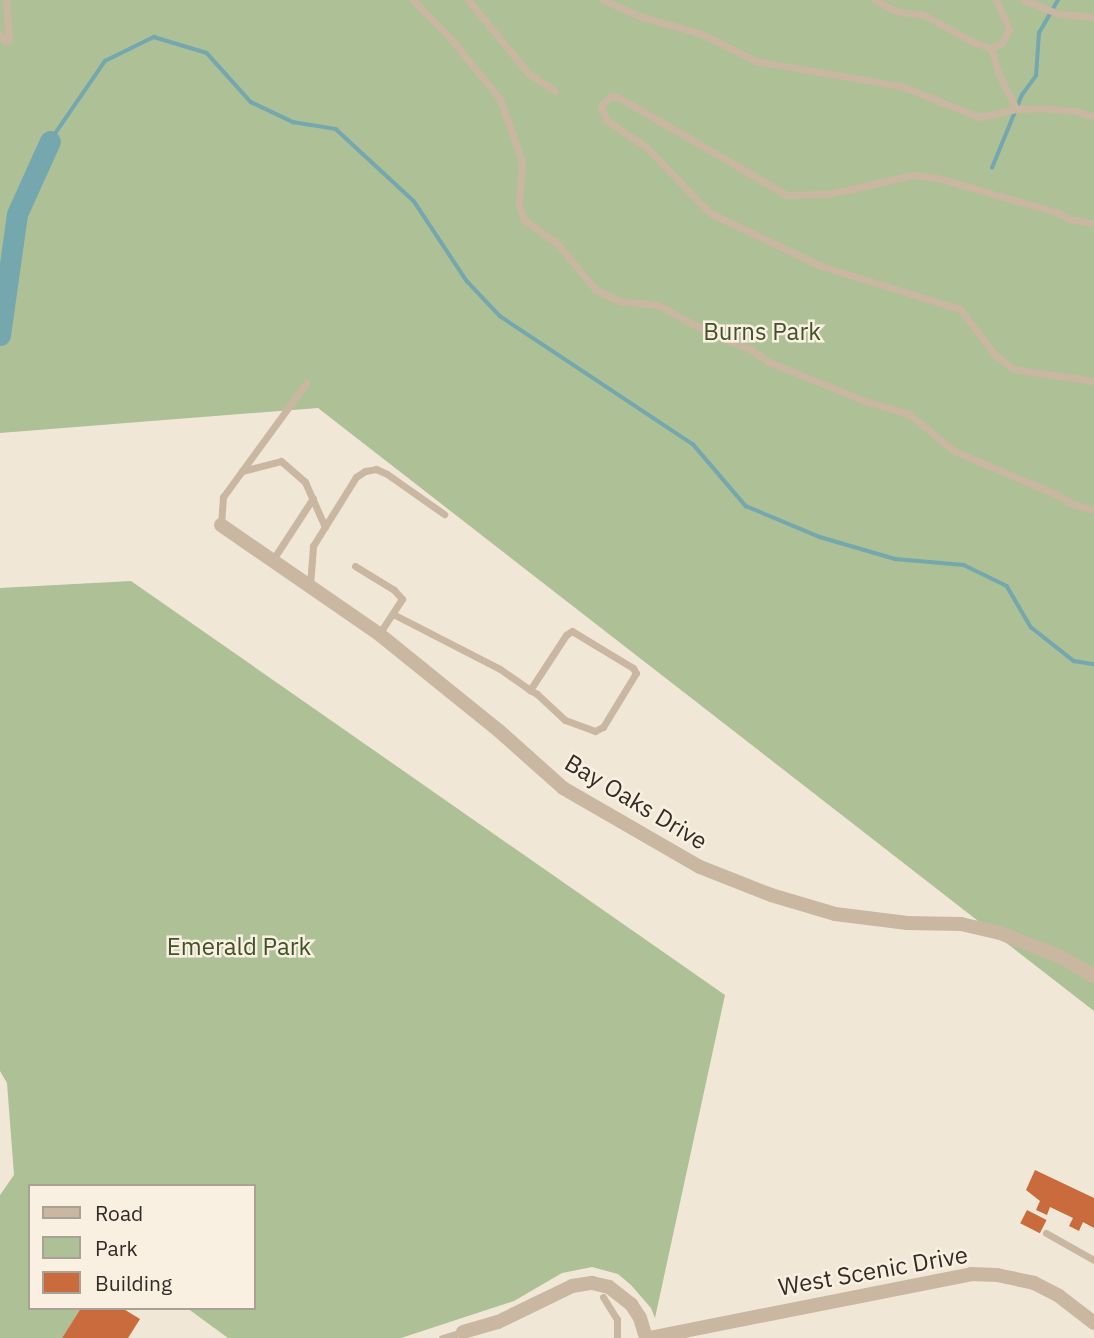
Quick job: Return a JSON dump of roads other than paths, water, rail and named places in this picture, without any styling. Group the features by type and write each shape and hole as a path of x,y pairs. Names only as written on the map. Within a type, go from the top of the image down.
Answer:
{"street":[{"name":"Bay Oaks Drive","path":"221,525 379,634 498,730 563,788 700,867 771,895 835,914 907,923 961,925 1000,933 1059,956 1094,976"},
{"name":"West Scenic Drive","path":"648,1338 971,1274 997,1275 1034,1283 1059,1296 1094,1323"},
{"path":"463,1332 498,1322 572,1286 592,1283 609,1287 631,1304 648,1338"}],"lane":[{"path":"0,34 5,41 9,40 6,0"},
{"path":"413,0 451,38 500,99 522,161 519,204 524,219 556,242 595,289 620,300 658,305 706,331 750,349 769,362 864,401 909,414 954,452 1056,494 1072,504 1094,510"},
{"path":"468,0 528,74 555,91"},
{"path":"603,0 642,17 702,34 769,65 901,86 979,117 1016,109 1057,108 1094,117"},
{"path":"875,0 896,11 923,15 975,43 990,48 1002,43 1009,29 996,0"},
{"path":"1024,0 1059,14 1094,16"},
{"path":"990,48 999,75 1016,109"},
{"path":"1094,223 1068,219 1059,213 938,178 913,175 828,194 787,195 618,97 610,96 601,106 606,120 646,148 710,213 821,266 960,309 994,354 1013,369 1094,381"},
{"path":"221,525 223,497 306,383"},
{"path":"241,472 281,461 305,482 325,527"},
{"path":"310,587 313,547 356,478 365,471 376,469 444,514"},
{"path":"272,561 313,498"},
{"path":"355,566 394,590 402,599 379,634"},
{"path":"393,614 499,669 530,690 565,720 595,731 603,727 636,673 633,668 572,631 566,635 530,690"},
{"path":"1046,1233 1094,1259"},
{"path":"603,1297 617,1319 617,1338"},
{"path":"442,1338 463,1332"}],"waterway":[{"path":"992,168 1022,95 1036,76 1039,33 1058,0"},
{"path":"50,141 105,61 154,37 207,53 251,102 293,122 336,129 414,201 467,281 500,316 693,444 746,506 820,537 895,559 964,565 1007,586 1031,627 1074,661 1094,664"},
{"path":"0,335 17,214 50,141"}],"park label":[{"name":"Burns Park","path":"762,332"},
{"name":"Emerald Park","path":"239,947"}]}
